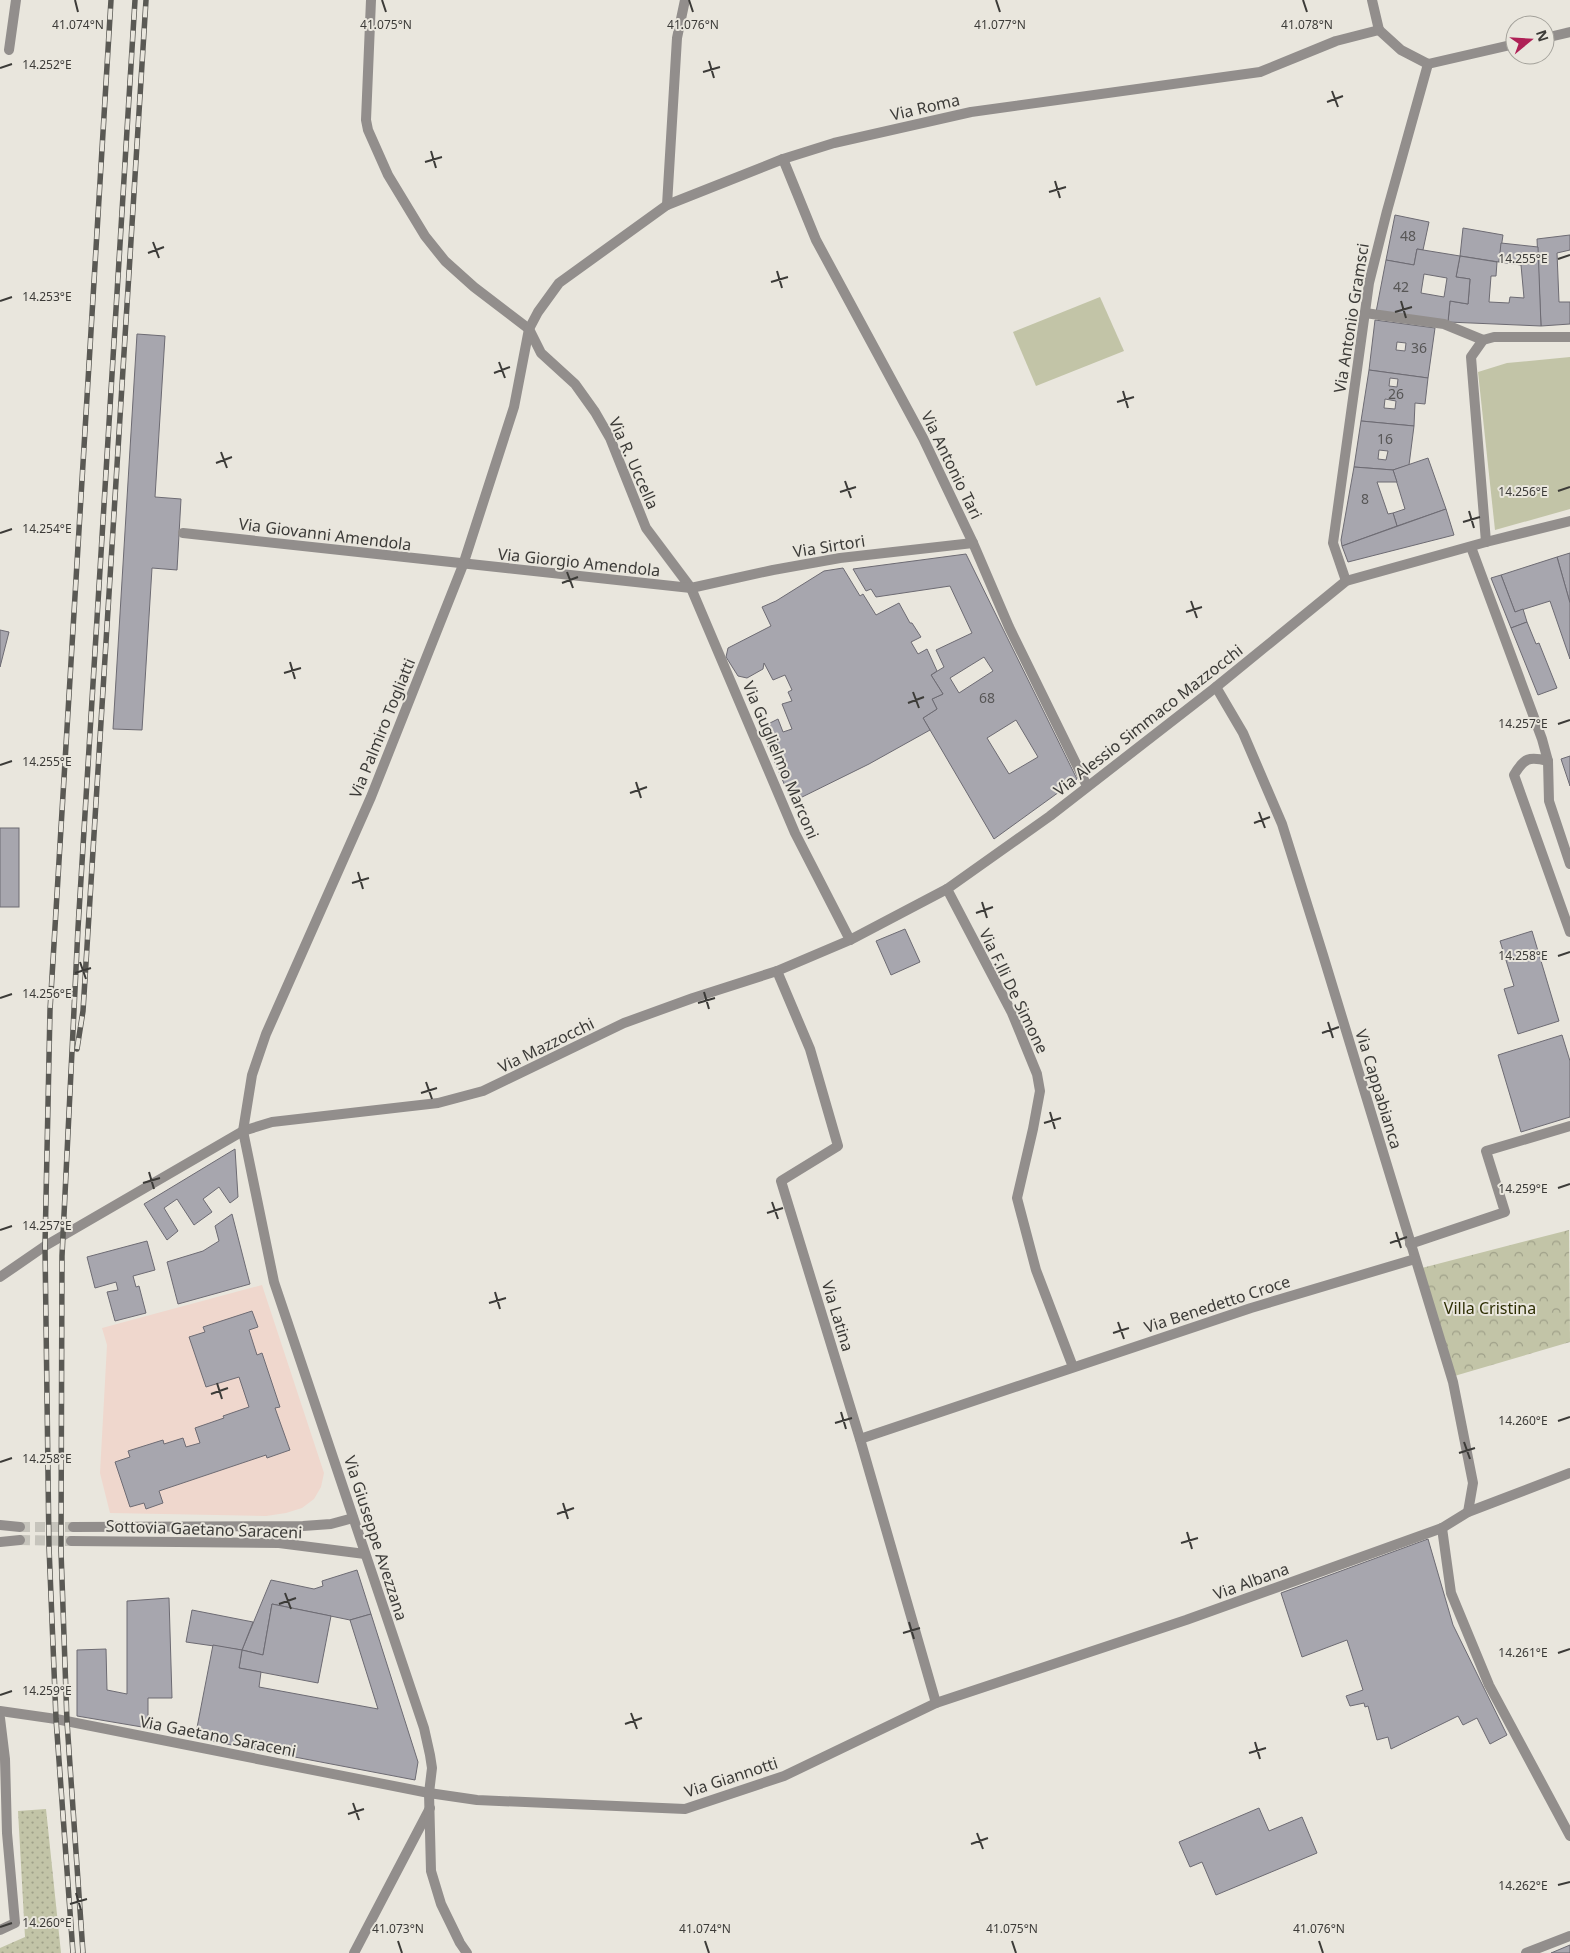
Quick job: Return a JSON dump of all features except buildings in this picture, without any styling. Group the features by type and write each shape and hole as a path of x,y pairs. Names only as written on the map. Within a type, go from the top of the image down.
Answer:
{"street":[{"path":"9,50 16,0"},
{"path":"371,0 366,120 368,130 388,175 425,236 445,261 474,287 529,329"},
{"path":"667,205 677,38 685,0"},
{"path":"1372,0 1379,30 1400,50 1428,64 1505,46"},
{"name":"Via Roma","path":"529,329 538,312 559,283 667,205 783,159 834,143 971,112 1260,72 1336,41 1379,30"},
{"path":"1555,36 1570,32"},
{"name":"Via Antonio Gramsci","path":"1346,581 1333,543 1369,283 1386,211 1428,64"},
{"name":"Via Antonio Tari","path":"783,159 816,240 914,420 1009,627 1087,786"},
{"path":"1365,313 1444,324 1483,340 1494,337 1570,337"},
{"name":"Via Palmiro Togliatti","path":"243,1131 252,1075 266,1034 371,796 463,565 514,407 529,329"},
{"name":"Via R. Uccella","path":"529,329 540,353 575,384 595,412 610,438 646,528 691,588"},
{"path":"1483,340 1471,357 1486,542"},
{"name":"Via Alessio Simmaco Mazzocchi","path":"850,940 948,889 1216,687 1346,581 1570,521"},
{"name":"Via Giovanni Amendola","path":"183,533 463,565"},
{"name":"Via Sirtori","path":"691,588 840,558 972,543"},
{"path":"1471,547 1542,739 1548,761 1550,801 1570,864"},
{"name":"Via Giorgio Amendola","path":"463,565 691,588"},
{"name":"Via Guglielmo Marconi","path":"691,588 795,833 850,940"},
{"name":"Via Cappabianca","path":"1216,687 1243,733 1282,824 1453,1382 1473,1483 1468,1512"},
{"path":"1548,761 1534,758 1522,762 1514,775 1570,932"},
{"name":"Via F.lli De Simone","path":"948,889 1012,1013 1037,1074 1040,1091 1034,1129 1017,1198 1036,1270 1073,1367"},
{"name":"Via Mazzocchi","path":"0,1277 46,1246 243,1131 272,1122 438,1103 483,1092 624,1023 692,998 777,971 850,940"},
{"name":"Via Latina","path":"777,971 810,1049 838,1146 781,1181 860,1439 936,1703"},
{"path":"1410,1244 1505,1212 1486,1151 1570,1126"},
{"name":"Via Giuseppe Avezzana","path":"243,1131 274,1282 424,1728 431,1762 429,1793 431,1871 441,1904 467,1953"},
{"name":"Via Benedetto Croce","path":"860,1439 1251,1308 1415,1259"},
{"name":"Via Albana","path":"936,1703 1186,1620 1442,1528 1468,1512 1570,1473"},
{"name":"Sottovia Gaetano Saraceni","path":"74,1527 302,1526 331,1524 353,1518"},
{"path":"0,1525 20,1527"},
{"path":"1442,1528 1451,1593 1489,1685 1570,1836"},
{"path":"0,1542 20,1540"},
{"name":"Sottovia Gaetano Saraceni","path":"71,1541 279,1543 365,1554"},
{"name":"Via Giannotti","path":"429,1793 476,1800 685,1809 784,1776 936,1703"},
{"name":"Via Gaetano Saraceni","path":"0,1711 67,1722 429,1793"},
{"path":"0,1718 5,1758 7,1833 15,1923 0,1930"},
{"path":"354,1953 430,1808"},
{"path":"1526,1953 1570,1936"}],"shaded area":[{"path":"262,1285 324,1473 321,1487 314,1499 302,1508 266,1516 110,1513 100,1473 107,1345 102,1328"}],"green space":[{"path":"1100,297 1124,351 1036,386 1013,332"},
{"path":"1570,357 1570,509 1495,530 1478,372 1507,363"},
{"name":"Villa Cristina","path":"1569,1230 1570,1342 1451,1377 1418,1269"},
{"path":"46,1809 61,1953 0,1953 0,1948 25,1937 18,1811"}],"tunnel":[{"path":"20,1527 73,1527"},
{"path":"20,1540 71,1541"}],"railway":[{"path":"73,1953 56,1719 49,1547 45,1246 50,1010 111,0"},
{"path":"83,1953 67,1722 61,1551 62,1256 78,928 135,0"},
{"path":"77,1049 83,1011 146,0"}]}
